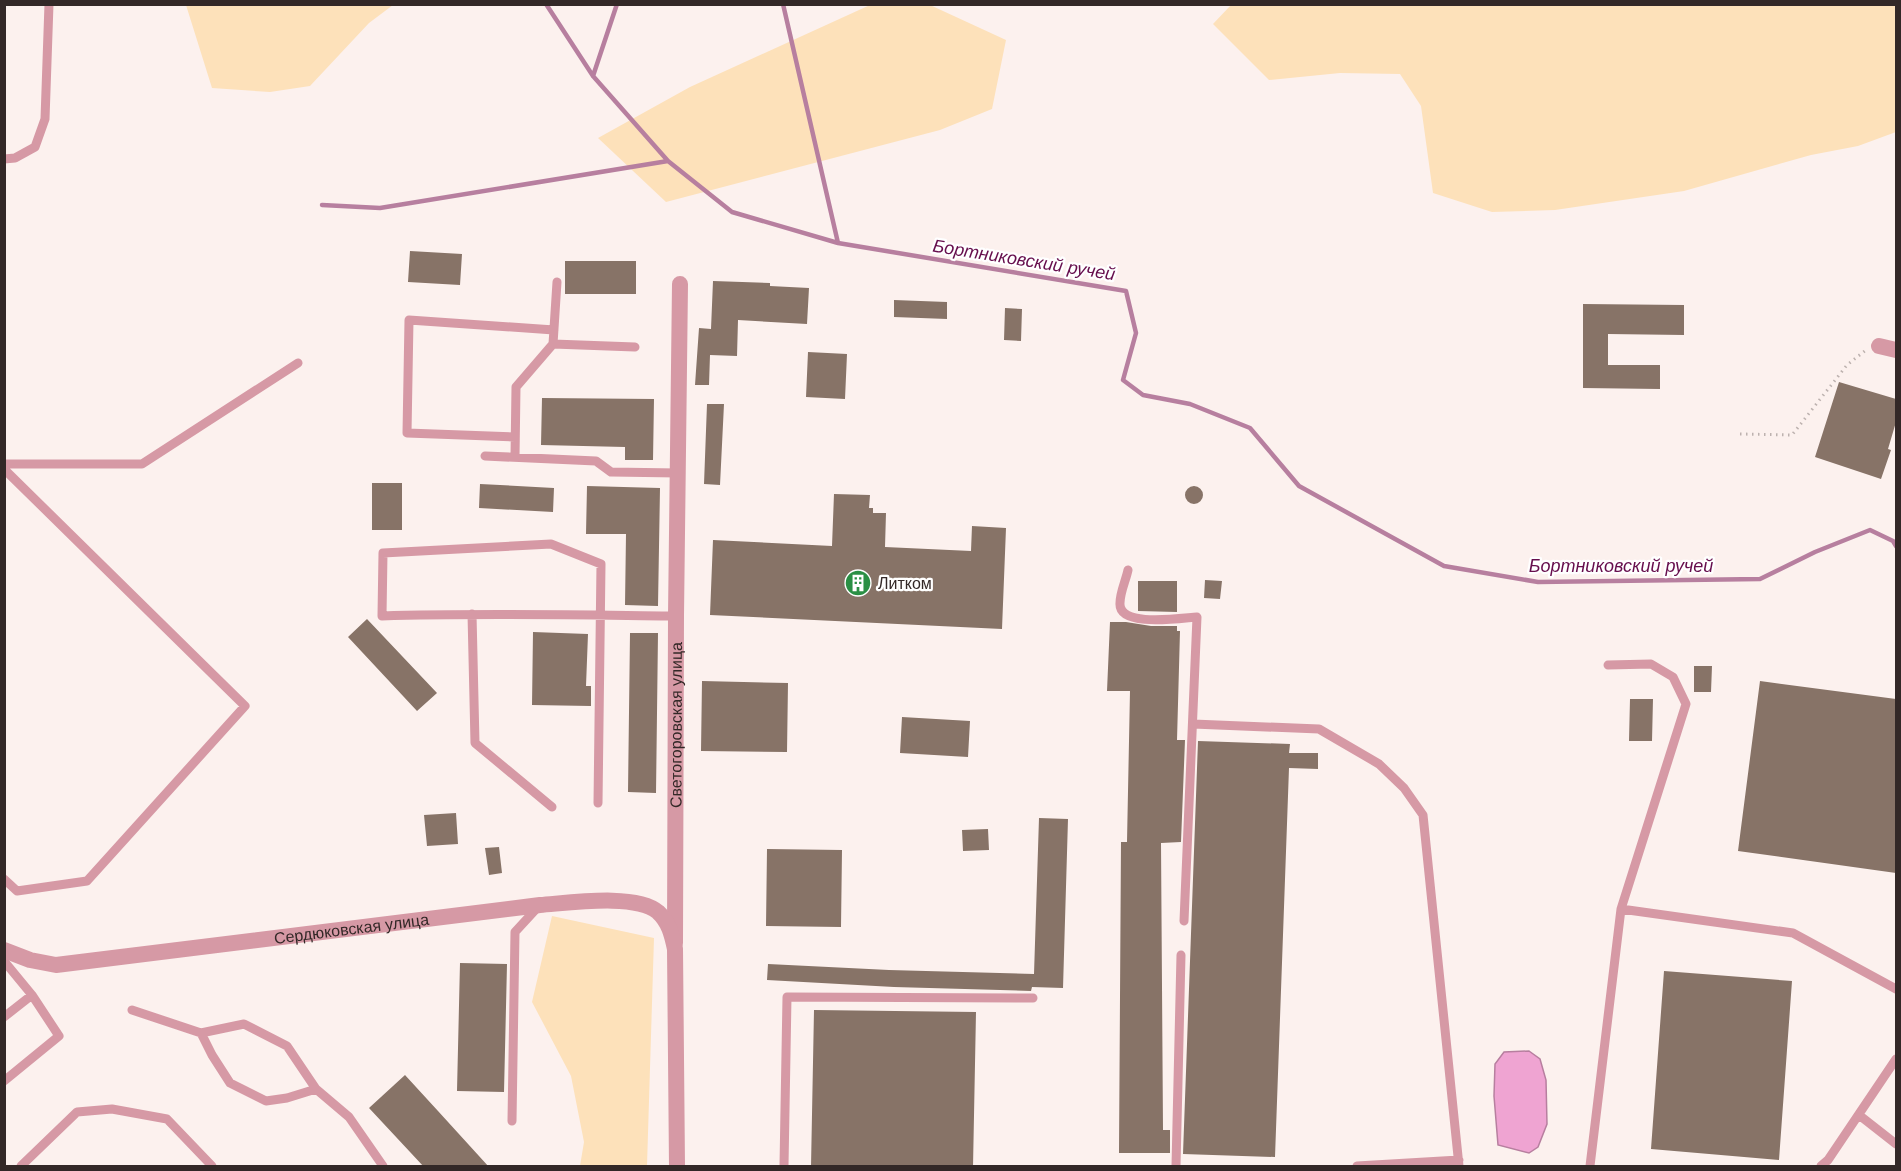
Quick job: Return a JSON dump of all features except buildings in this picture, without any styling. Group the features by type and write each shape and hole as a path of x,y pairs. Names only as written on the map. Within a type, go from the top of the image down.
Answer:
{"street":[{"name":"Светогоровская улица","path":"677,1167 676,616 680,284"},
{"path":"1879,346 1896,350"},
{"name":"Сердюковская улица","path":"4,950 30,960 56,964 540,905 618,901 637,902 657,911 671,931 675,949"}],"lane":[{"path":"4,159 15,158 35,147 45,119 49,4"},
{"path":"515,458 516,387 553,344 557,282"},
{"path":"515,437 408,433 409,320 554,330"},
{"path":"553,344 635,347"},
{"path":"4,464 142,464 298,363"},
{"path":"485,456 596,460 611,472 678,474"},
{"path":"4,469 245,706 87,881 17,891 4,879"},
{"path":"598,803 600,615 601,564 551,544 383,553 382,616 472,614 600,615 676,616"},
{"path":"1128,570 1119,604 1122,612 1136,620 1197,617 1184,921"},
{"path":"472,614 475,743 552,807"},
{"path":"1590,1167 1621,909 1686,704 1673,676 1651,664 1608,665"},
{"path":"1193,724 1319,729 1379,764 1404,788 1423,815 1459,1163 1357,1167"},
{"path":"512,1121 515,932 540,905"},
{"path":"1621,909 1792,933 1896,989"},
{"path":"1176,1167 1181,955"},
{"path":"4,961 32,995 59,1036 4,1081"},
{"path":"4,1017 32,995"},
{"path":"784,1167 788,997 1033,998"},
{"path":"132,1010 201,1033 243,1024 286,1046 315,1089 349,1117 383,1167"},
{"path":"201,1033 230,1083 266,1101 287,1098 315,1089"},
{"path":"1821,1167 1896,1059"},
{"path":"21,1167 77,1112 112,1109 167,1119 212,1167"},
{"path":"1859,1115 1896,1144"}],"path":[{"path":"1740,434 1792,435 1847,365 1862,352 1879,346"}],"shaded area":[{"path":"186,4 393,5 369,23 310,86 270,92 212,88"},
{"path":"870,5 930,5 1006,40 992,109 940,130 666,202 598,138 690,87"},
{"path":"1231,5 1896,5 1896,132 1858,146 1811,155 1684,191 1555,210 1492,212 1433,193 1421,106 1400,74 1340,73 1269,80 1213,24"},
{"path":"552,916 654,938 647,1166 580,1166 584,1142 571,1076 532,1002"},
{"path":"1529,1051 1540,1059 1546,1080 1547,1124 1538,1147 1529,1153 1498,1145 1494,1096 1495,1064 1504,1052"}],"waterway":[{"name":"Бортниковский ручей","path":"546,4 593,76 668,161 732,212 838,243 1126,291 1136,333 1123,380 1143,395 1190,404 1250,428 1299,486 1444,566 1538,582 1760,579 1815,552 1870,530 1893,541 1896,546"},
{"path":"593,76 617,4"},
{"path":"783,4 838,243"},
{"path":"322,205 380,208 668,161"}],"place":[{"name":"Литком","path":"858,583"}]}
